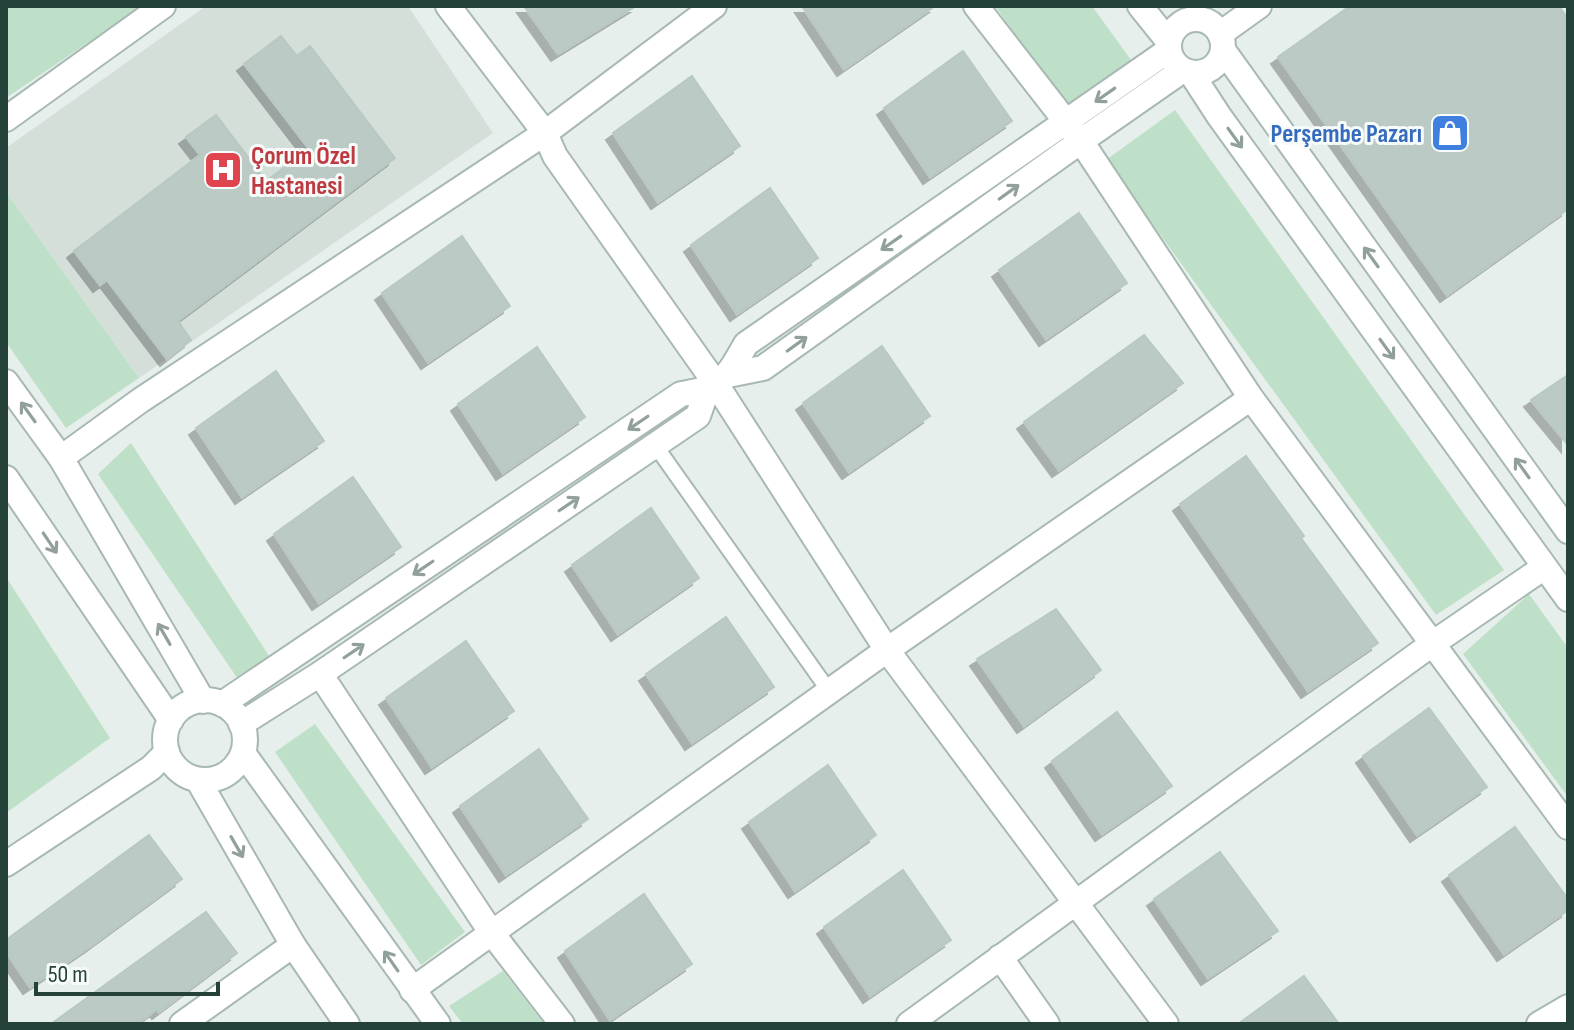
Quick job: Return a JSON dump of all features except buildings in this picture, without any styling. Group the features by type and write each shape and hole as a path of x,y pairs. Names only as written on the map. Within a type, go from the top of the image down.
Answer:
{"street":[{"path":"6,119 163,6"},
{"path":"448,6 545,133 555,156 717,383 887,650 1166,1024"},
{"path":"61,458 141,400 545,133 714,6"},
{"path":"976,6 1073,132 1251,398 1568,827"},
{"path":"1140,6 1169,46 1171,59 1187,72 1568,599"},
{"path":"241,724 320,674 698,416 717,383 746,344 1073,132 1187,72 1208,70 1215,66 1222,42 1259,6"},
{"path":"1073,132 1169,46 1187,13 1208,22 1568,531"},
{"path":"6,382 61,458 212,702 236,716 241,724 245,738 243,753 233,769 208,780 198,780 179,770 167,752 165,736 171,720 184,706 212,702 681,394 717,383"},
{"path":"412,990 887,650 1251,398"},
{"path":"6,478 171,720"},
{"path":"909,1024 1432,644 1543,568"},
{"path":"320,674 491,932 562,1024"},
{"path":"6,864 151,768 167,752"},
{"path":"243,753 438,1024"},
{"path":"198,780 293,945 347,1024"},
{"path":"182,1024 293,945"},
{"path":"1000,957 1047,1024"},
{"path":"1539,1024 1568,1007"}],"lane":[{"path":"655,445 829,691"}],"shaded area":[{"name":"Çorum Özel Hastanesi","path":"206,6 408,6 493,133 139,378 6,192 6,148"}],"green space":[{"path":"6,6 142,6 6,98"},
{"path":"995,6 1092,6 1131,60 1066,107"},
{"path":"1175,110 1504,570 1436,615 1106,160"},
{"path":"6,192 139,378 66,428 6,342"},
{"path":"131,443 273,662 242,685 98,474"},
{"path":"6,577 110,738 6,813"},
{"path":"1529,594 1568,648 1568,797 1463,654"},
{"path":"315,724 465,932 421,965 275,752"},
{"path":"503,971 544,1024 463,1024 449,1006"}],"place":[{"name":"Perşembe Pazarı","path":"1450,133"},
{"name":"Çorum Özel Hastanesi","path":"223,170"}]}
